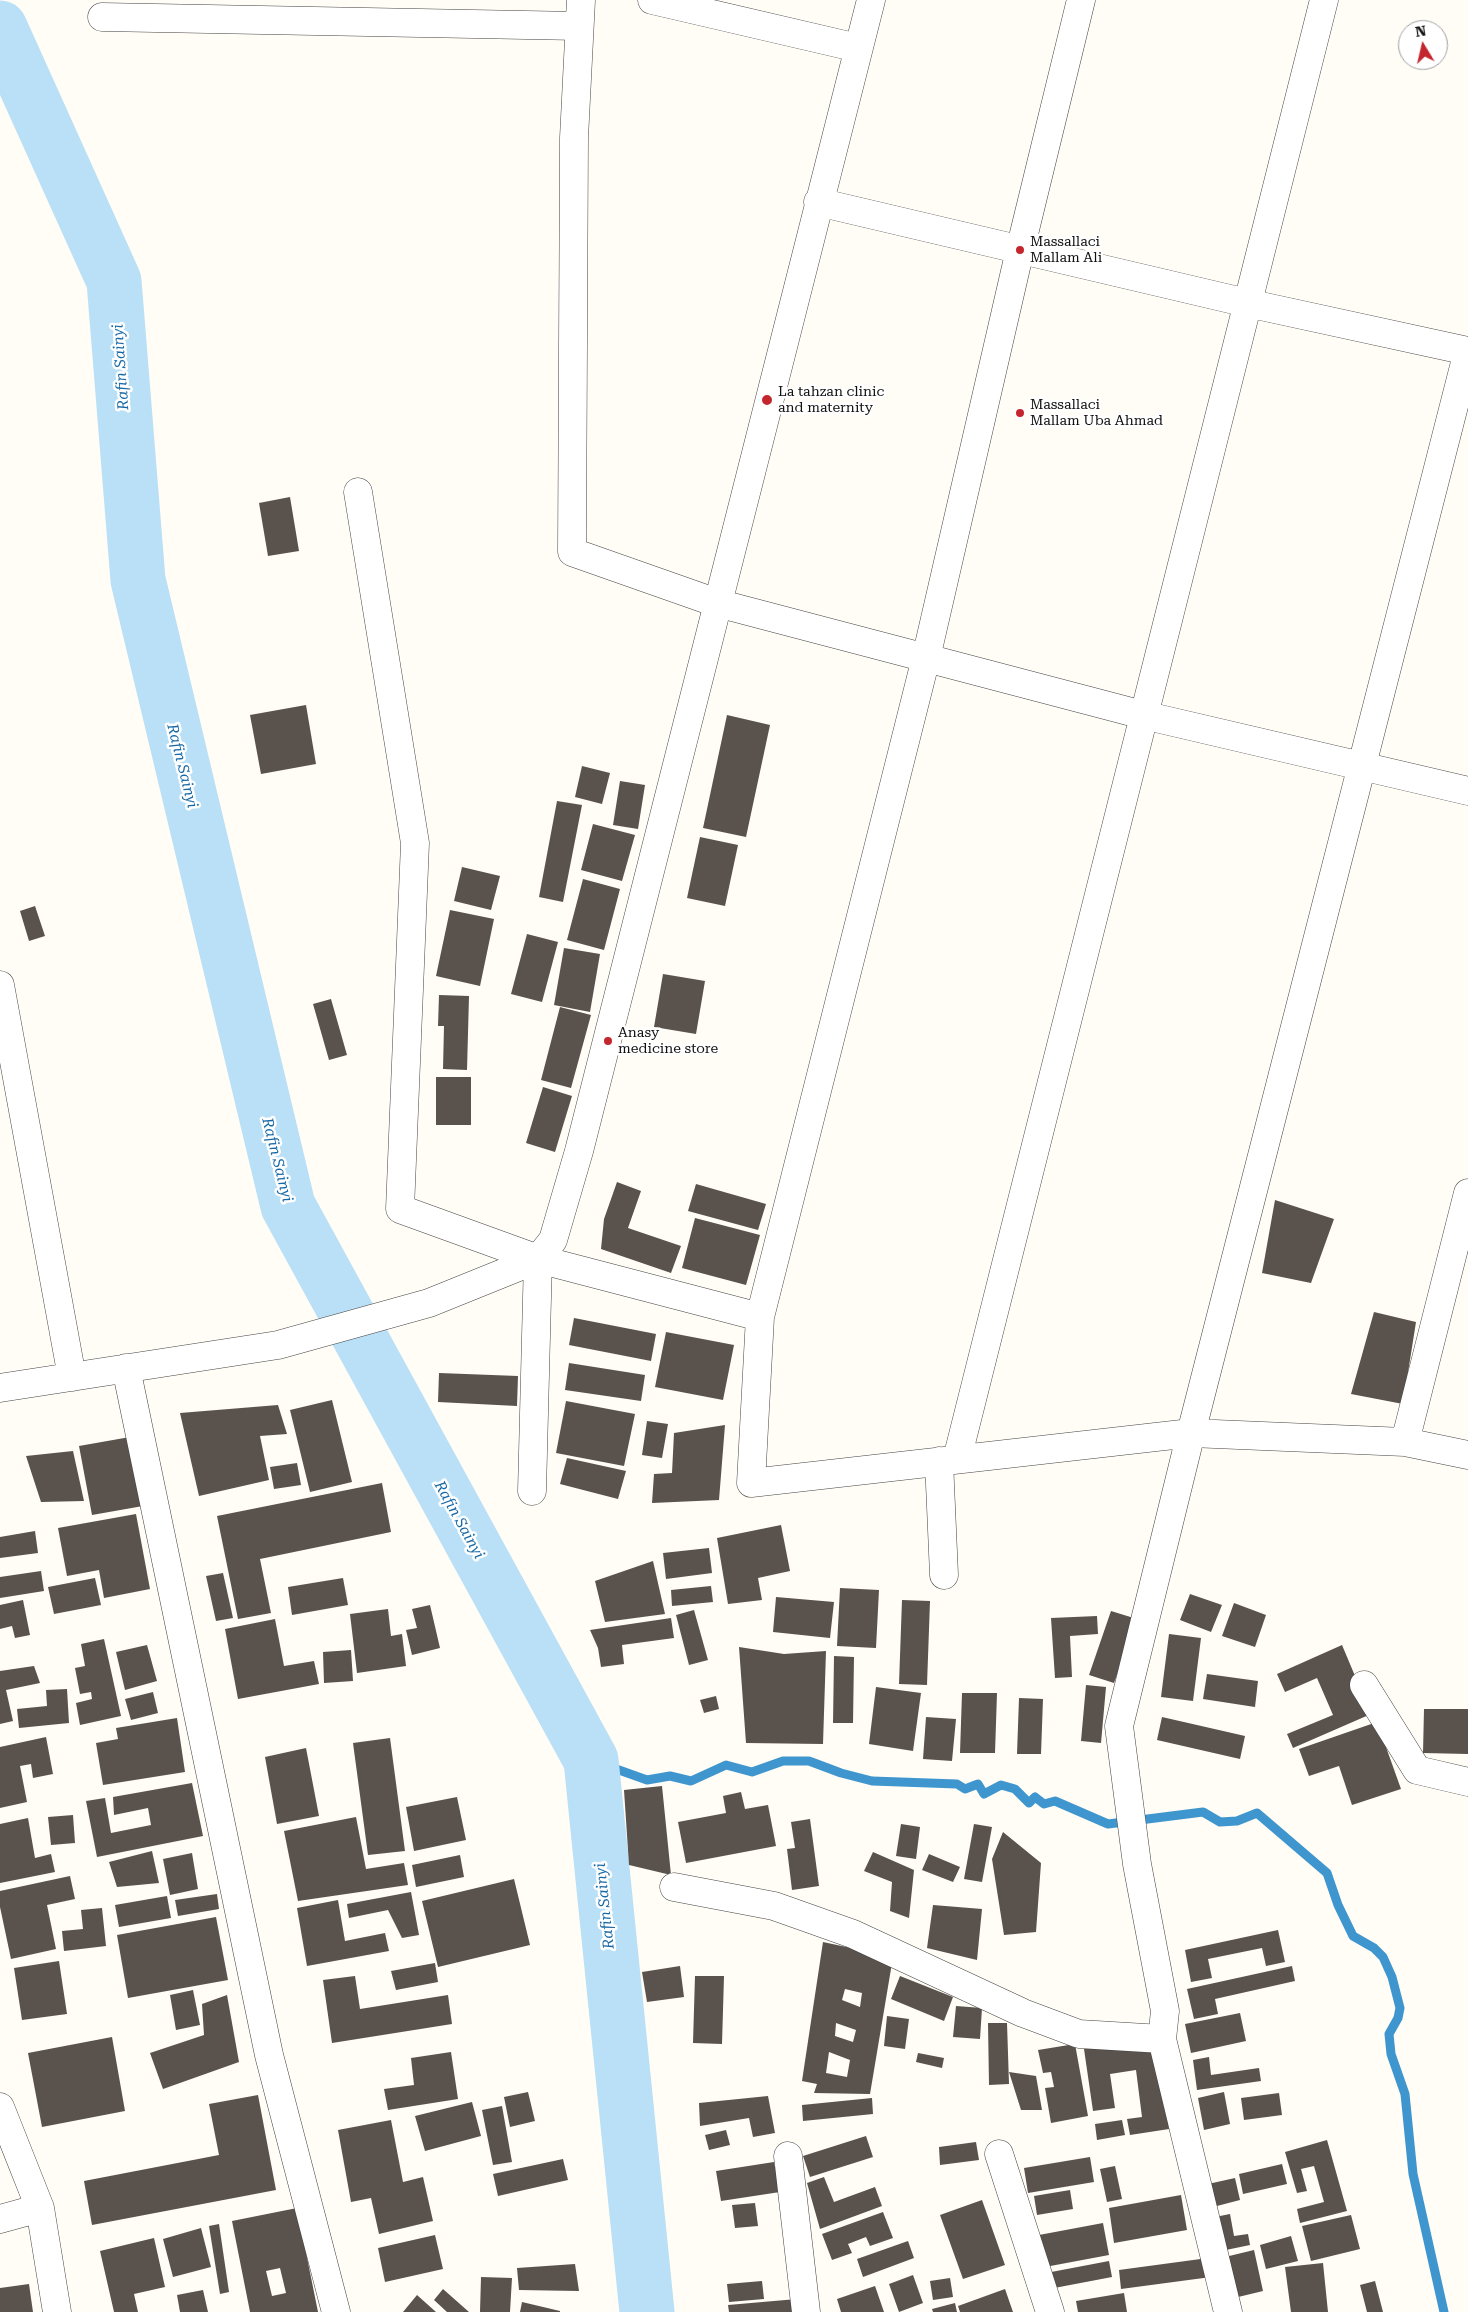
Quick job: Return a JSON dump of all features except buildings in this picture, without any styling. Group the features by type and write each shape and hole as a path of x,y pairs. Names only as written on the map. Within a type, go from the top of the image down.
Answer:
{"street":[{"path":"652,0 858,48"},
{"path":"0,1388 278,1345 429,1303 538,1259 553,1240 579,1151 870,0"},
{"path":"1082,0 1020,250 926,658 760,1317 751,1483 1191,1433 1405,1442 1468,1454"},
{"path":"944,1575 948,1460 1143,715 1324,0"},
{"path":"102,17 580,13 574,138 572,552 717,603 1143,715 1468,791"},
{"path":"818,202 1247,303 1468,351 1191,1433 1119,1726 1124,1777 1137,1864 1165,2011 1162,2039 1228,2312"},
{"path":"358,492 415,844 400,1209 538,1259 760,1317"},
{"path":"0,985 72,1377"},
{"path":"1405,1442 1468,1193"},
{"path":"532,1490 538,1259"},
{"path":"126,1368 269,2055 336,2312"},
{"path":"1364,1685 1417,1770 1468,1782"},
{"path":"674,1887 774,1906 853,1934 1023,2013 1078,2034 1162,2039"},
{"path":"0,2107 40,2208 58,2312"},
{"path":"999,2154 1050,2312"},
{"path":"788,2156 806,2312"},
{"path":"0,2219 40,2208"}],"waterway":[{"name":"Rafin Sainyi","path":"0,28 114,281 138,580 288,1206 591,1760 647,2312"},
{"path":"591,1760 647,1780 670,1776 691,1781 726,1765 752,1772 783,1761 809,1761 841,1773 872,1781 957,1784 965,1789 978,1784 984,1794 1001,1785 1015,1789 1029,1803 1035,1797 1044,1804 1055,1801 1108,1824 1203,1812 1220,1822 1237,1821 1257,1813 1327,1873 1338,1905 1353,1936 1374,1948 1383,1957 1392,1977 1400,2008 1398,2018 1389,2034 1391,2054 1405,2094 1413,2174 1444,2312"}],"place":[{"name":"Massallaci Mallam Ali","path":"1020,250"},
{"name":"La tahzan clinic and maternity","path":"767,400"},
{"name":"Massallaci Mallam Uba Ahmad","path":"1020,413"},
{"name":"Anasy medicine store","path":"608,1041"}]}
